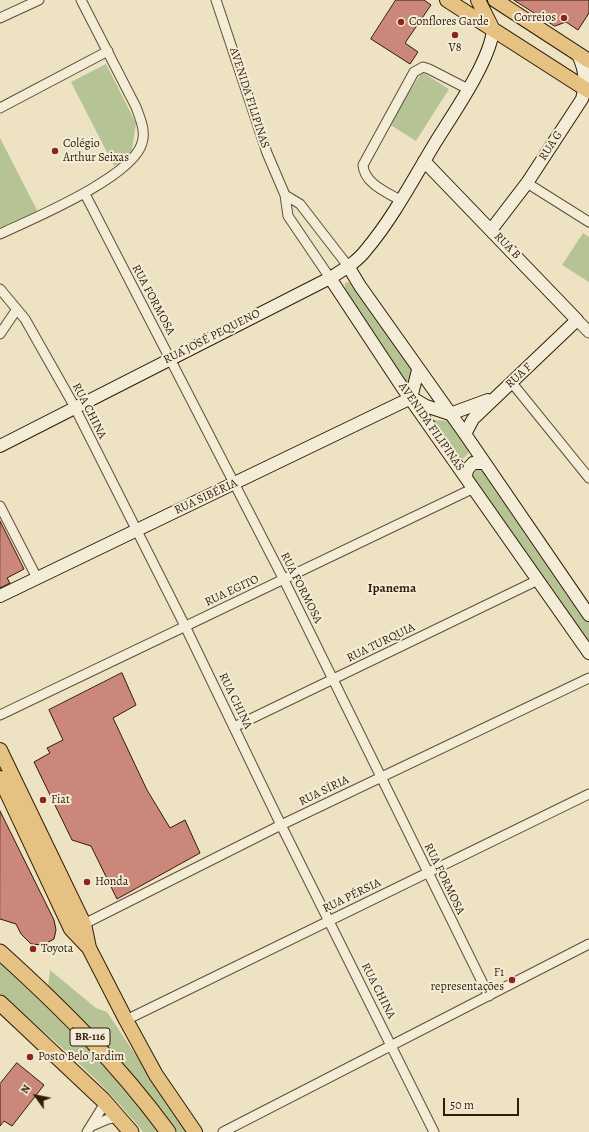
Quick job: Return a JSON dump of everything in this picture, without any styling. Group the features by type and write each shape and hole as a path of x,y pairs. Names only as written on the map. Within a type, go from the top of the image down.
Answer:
{"highway":[{"name":"BR-116","path":"0,952 50,996 91,1038 139,1093 168,1132"},
{"name":"BR-116","path":"0,1003 105,1103 131,1132"}],"main road":[{"path":"447,0 587,90"},
{"path":"478,0 493,30"},
{"path":"498,1 589,61"},
{"name":"RUA JOSÉ PEQUENO","path":"0,446 330,278 348,266 367,250 400,200 468,89 488,52 493,30"},
{"path":"577,53 583,66 587,90"},
{"name":"RUA G","path":"491,230 527,183 587,90"},
{"name":"RUA B","path":"424,161 577,320"},
{"name":"AVENIDA FILIPINAS","path":"348,266 418,370 465,434 589,615"},
{"name":"AVENIDA FILIPINAS","path":"330,278 411,398 589,653"},
{"name":"RUA F","path":"465,434 473,419 577,320"},
{"path":"418,370 411,398 426,406 450,414 494,398"},
{"name":"RUA SIBÉRIA","path":"0,596 411,398"},
{"path":"456,461 461,462 466,460 474,448"},
{"path":"466,476 467,470 473,463 484,463"},
{"path":"0,750 78,927"},
{"path":"0,778 156,1075 195,1132"}],"street":[{"path":"0,18 39,0"},
{"path":"0,234 85,194 135,157 143,142 142,123 108,51 81,0"},
{"name":"AVENIDA FILIPINAS","path":"216,0 267,153 285,195 288,216 330,278"},
{"path":"0,108 108,51"},
{"path":"400,200 368,178 363,172 363,165 414,72 423,67 430,69 468,89"},
{"path":"527,183 589,222"},
{"name":"RUA FORMOSA","path":"85,194 284,580 489,996"},
{"name":"AVENIDA FILIPINAS","path":"285,195 300,204 348,266"},
{"name":"RUA CHINA","path":"0,289 17,309 34,333 74,408 185,626 281,825 434,1132"},
{"path":"0,334 17,309"},
{"name":"RUA B","path":"577,320 589,332"},
{"path":"512,383 589,478"},
{"name":"RUA EGITO","path":"0,715 474,488"},
{"path":"0,506 37,578"},
{"name":"RUA TURQUIA","path":"234,728 538,580"},
{"name":"RUA SÍRIA","path":"78,927 381,776 589,678"},
{"name":"RUA PÉRSIA","path":"126,1020 589,794"},
{"path":"223,1132 391,1044 489,996 589,944"},
{"path":"89,1129 105,1103"},
{"path":"89,1129 108,1119 118,1117"}],"green space":[{"path":"106,64 136,123 132,150 129,157 114,166 71,82"},
{"path":"422,72 449,89 416,141 389,124"},
{"path":"0,138 38,212 0,228"},
{"path":"583,233 589,237 589,282 562,265"},
{"path":"349,282 413,371 408,384 345,291 345,283"},
{"path":"433,420 450,421 470,451 464,458 460,459"},
{"path":"478,468 484,468 589,620 589,649 472,477"},
{"path":"0,962 83,1044 122,1087 158,1132 143,1132 93,1077 0,994"},
{"path":"50,970 96,1008 107,1012 187,1132 177,1132 115,1055 48,986"}],"building":[{"name":"Conflores Garde","path":"396,0 424,0 431,5 405,43 418,52 410,64 371,39"},
{"name":"Correios","path":"514,0 589,0 589,13 578,30 566,22 555,26"},
{"path":"0,521 24,569 7,578 10,583 0,588"},
{"path":"122,673 136,705 113,718 147,790 170,828 185,820 200,853 117,899 91,846 72,840 34,762 50,753 47,748 63,740 49,710"},
{"path":"0,811 54,920 56,930 54,939 43,945 31,944 21,934 16,924 0,919"},
{"path":"17,1063 44,1085 12,1126 4,1121 0,1126 0,1084"}],"place":[{"name":"Correios","path":"564,18"},
{"name":"Conflores Garde","path":"401,22"},
{"name":"V8","path":"455,35"},
{"name":"Colégio Arthur Seixas","path":"55,151"},
{"name":"Fiat","path":"43,800"},
{"name":"Honda","path":"87,882"},
{"name":"Toyota","path":"33,949"},
{"name":"F1 representações","path":"512,980"},
{"name":"Posto Belo Jardim","path":"30,1057"}],"district":[{"name":"Ipanema","path":"392,589"}]}
